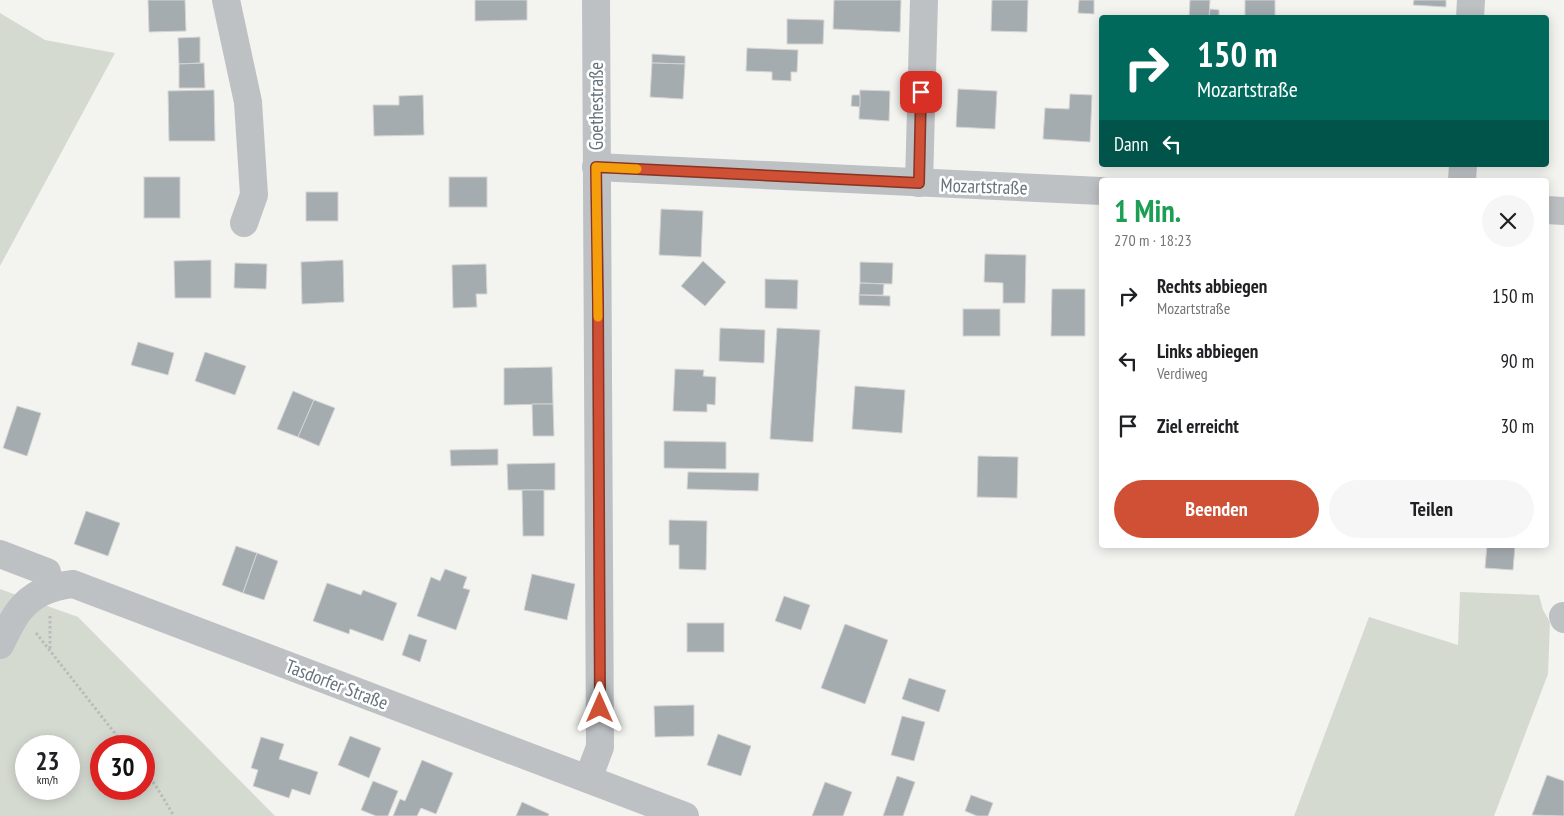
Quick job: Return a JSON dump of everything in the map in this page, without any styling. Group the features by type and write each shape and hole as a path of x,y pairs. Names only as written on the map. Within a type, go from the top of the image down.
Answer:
{"street":[{"path":"226,0 248,102 254,195 244,223"},
{"name":"Goethestraße","path":"588,780 600,747 596,0"},
{"path":"919,183 924,0"},
{"path":"1470,15 1471,0"},
{"name":"Mozartstraße","path":"596,167 1099,191"},
{"path":"1549,210 1564,211"},
{"path":"0,554 47,572 50,588 31,599 19,611 0,645"},
{"name":"Tasdorfer Straße","path":"50,588 73,584 685,816"}],"path":[{"path":"19,611 116,735"},
{"path":"155,785 174,816"}],"shaded area":[{"path":"0,13 45,40 115,53 0,266"},
{"path":"0,589 78,617 275,816 0,816"},
{"path":"1460,592 1539,595 1543,610 1550,622 1548,674 1494,816 1294,816 1369,617 1458,645"}],"building":[{"path":"148,0 185,0 186,31 149,32"},
{"path":"475,0 527,0 527,20 475,21"},
{"path":"834,0 901,0 900,32 833,29"},
{"path":"992,0 1028,0 1027,32 991,31"},
{"path":"1079,0 1094,0 1094,14 1078,13"},
{"path":"1190,0 1210,0 1209,15 1189,15"},
{"path":"1245,0 1275,0 1275,15 1245,15"},
{"path":"1414,0 1446,0 1446,7 1413,5"},
{"path":"1210,9 1219,10 1219,15 1209,15"},
{"path":"787,19 824,20 823,44 787,44"},
{"path":"200,37 200,63 179,64 178,38"},
{"path":"747,48 798,50 797,72 791,72 791,81 772,80 772,72 746,71"},
{"path":"652,54 685,56 685,64 652,63"},
{"path":"204,63 205,88 179,88 179,64"},
{"path":"652,63 685,64 683,99 650,97"},
{"path":"958,89 997,91 995,129 956,127"},
{"path":"214,90 215,141 169,141 168,91"},
{"path":"860,90 890,91 889,121 859,119"},
{"path":"1070,94 1092,95 1090,142 1043,139 1045,108 1069,109"},
{"path":"423,95 424,135 374,136 373,105 399,105 399,96"},
{"path":"852,95 860,95 860,107 851,106"},
{"path":"144,177 180,177 180,218 144,218"},
{"path":"449,177 487,177 487,207 449,207"},
{"path":"306,192 338,192 338,221 306,221"},
{"path":"661,209 703,211 701,257 659,255"},
{"path":"985,254 1026,255 1025,303 1003,303 1003,283 984,282"},
{"path":"211,260 211,298 175,298 174,261"},
{"path":"343,260 344,302 302,304 301,262"},
{"path":"703,261 726,282 705,306 681,286"},
{"path":"860,262 893,263 892,284 860,283"},
{"path":"235,263 267,264 266,289 234,288"},
{"path":"486,264 487,294 476,294 477,307 453,308 452,265"},
{"path":"765,279 798,280 797,309 765,308"},
{"path":"860,283 884,284 883,295 859,295"},
{"path":"1052,289 1085,289 1085,336 1051,336"},
{"path":"859,295 890,296 890,306 859,305"},
{"path":"963,309 1000,309 1000,336 963,336"},
{"path":"720,328 765,330 764,363 719,361"},
{"path":"777,328 820,330 813,442 770,439"},
{"path":"138,342 174,353 168,375 131,365"},
{"path":"205,352 246,366 235,395 195,381"},
{"path":"552,367 553,404 504,405 504,368"},
{"path":"675,369 704,370 703,376 716,377 715,405 707,404 707,412 673,411"},
{"path":"855,386 905,390 902,433 852,429"},
{"path":"293,391 314,400 298,437 277,429"},
{"path":"314,400 335,408 319,446 298,437"},
{"path":"532,404 553,404 554,436 533,436"},
{"path":"17,406 41,413 27,456 3,448"},
{"path":"664,441 726,442 726,469 664,468"},
{"path":"498,449 498,465 451,466 450,450"},
{"path":"978,456 1018,457 1017,498 977,497"},
{"path":"555,463 555,490 508,490 507,464"},
{"path":"688,472 759,473 758,491 687,489"},
{"path":"522,490 544,490 544,536 523,536"},
{"path":"86,511 120,523 108,556 74,544"},
{"path":"669,520 707,521 706,570 679,569 679,545 669,545"},
{"path":"236,546 257,553 243,593 222,585"},
{"path":"1487,548 1515,548 1513,570 1485,568"},
{"path":"257,553 278,561 264,600 243,593"},
{"path":"445,569 467,577 463,588 470,590 456,630 417,616 431,577 440,581"},
{"path":"532,574 575,584 567,620 524,610"},
{"path":"327,583 361,595 363,590 397,603 383,641 350,629 349,634 313,621"},
{"path":"784,596 810,605 801,630 775,621"},
{"path":"687,623 724,623 724,652 687,652"},
{"path":"845,624 888,640 865,704 821,688"},
{"path":"409,634 427,640 420,662 402,655"},
{"path":"909,678 946,690 939,712 902,699"},
{"path":"694,705 694,736 655,737 654,706"},
{"path":"902,716 925,722 914,761 891,755"},
{"path":"718,734 751,746 741,776 707,765"},
{"path":"350,736 381,748 369,778 338,765"},
{"path":"261,737 284,744 279,759 318,772 310,795 292,789 289,798 253,786 258,770 251,768"},
{"path":"422,760 453,773 436,814 421,808 417,816 393,816 400,799 405,801"},
{"path":"1547,775 1564,781 1564,816 1532,815"},
{"path":"897,776 915,782 903,816 883,816"},
{"path":"373,781 398,791 388,816 376,816 361,810"},
{"path":"825,782 852,792 843,816 812,816"},
{"path":"971,795 993,803 988,816 977,816 965,811"},
{"path":"522,802 549,814 548,816 516,816"}],"slow traffic":[{"path":"598,317 596,167 637,169"}],"route":[{"path":"600,708 596,167 919,183 921,92"}]}
